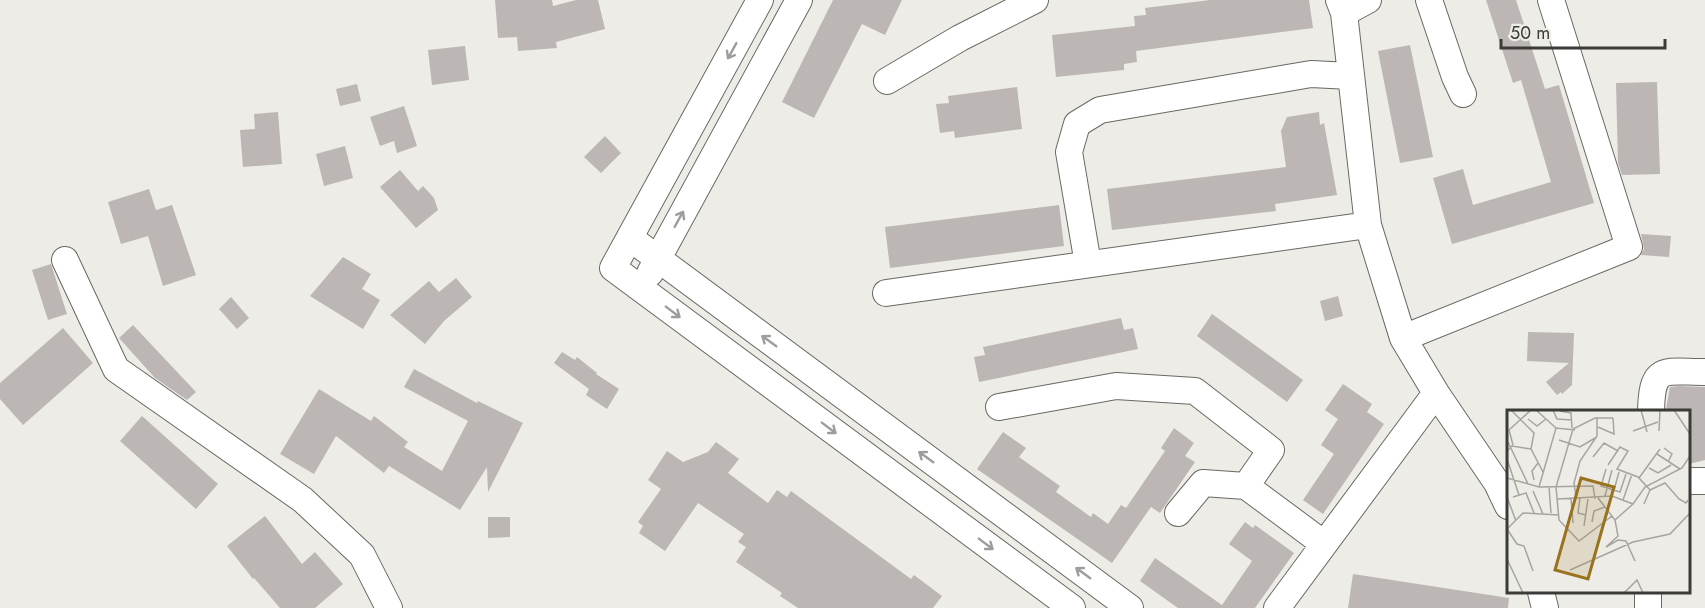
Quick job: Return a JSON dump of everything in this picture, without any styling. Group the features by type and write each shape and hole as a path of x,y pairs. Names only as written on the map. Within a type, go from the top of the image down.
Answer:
{"street":[{"path":"760,0 613,268 1072,608"},
{"path":"641,289 799,0"},
{"path":"887,81 960,38 1035,0"},
{"path":"1368,0 1341,6 1368,225 1403,338 1507,501"},
{"path":"1429,0 1463,94"},
{"path":"1403,338 1629,247 1551,0"},
{"path":"1088,264 1069,152 1077,123 1100,110 1311,74 1351,76"},
{"path":"886,292 1368,225"},
{"path":"630,238 1130,608"},
{"path":"65,260 116,369 303,500 362,555 389,608"},
{"path":"1651,410 1652,384 1657,377 1665,372 1705,372"},
{"path":"999,406 1116,386 1195,391 1271,450 1246,486"},
{"path":"1277,608 1436,393"},
{"path":"1178,513 1203,483 1246,486 1324,544"},
{"path":"1541,593 1545,608"}],"building":[{"path":"495,0 552,0 553,6 576,0 598,0 605,29 556,42 557,48 518,51 517,37 498,38"},
{"path":"833,0 902,0 885,35 862,24 814,118 782,102"},
{"path":"1210,0 1309,0 1313,28 1136,51 1137,62 1124,64 1124,70 1056,77 1052,35 1135,26 1134,16 1146,15 1145,8"},
{"path":"1486,0 1516,0 1545,89 1559,85 1594,203 1452,244 1433,178 1463,169 1473,205 1551,182 1521,80 1513,83"},
{"path":"1410,45 1433,157 1400,163 1378,51"},
{"path":"465,46 469,80 432,85 428,50"},
{"path":"1657,82 1660,174 1622,175 1618,163 1616,83"},
{"path":"357,84 361,101 340,106 336,89"},
{"path":"1017,87 1022,129 955,138 954,131 940,133 936,104 949,103 948,96"},
{"path":"404,106 417,146 397,153 394,141 380,146 370,117"},
{"path":"278,112 282,164 243,167 240,130 255,129 254,114"},
{"path":"1319,112 1320,125 1324,123 1337,195 1275,204 1276,211 1112,230 1107,189 1286,167 1281,131 1287,117"},
{"path":"605,136 621,153 601,173 584,157"},
{"path":"345,146 353,178 324,186 316,154"},
{"path":"400,170 418,191 423,186 434,198 438,210 416,228 380,187"},
{"path":"149,189 156,210 172,205 196,275 163,286 148,236 121,244 108,202"},
{"path":"1059,205 1064,246 890,268 885,227"},
{"path":"1641,234 1671,236 1669,257 1641,255 1644,249"},
{"path":"343,257 371,274 362,289 380,300 363,329 310,296"},
{"path":"51,264 67,314 48,320 32,270"},
{"path":"456,278 472,297 444,321 425,344 390,315 429,281 439,292"},
{"path":"1338,296 1343,316 1325,321 1320,301"},
{"path":"231,297 249,318 237,329 219,309"},
{"path":"1212,314 1303,380 1287,402 1197,336"},
{"path":"1121,318 1124,330 1133,328 1138,349 979,382 974,357 985,355 983,347"},
{"path":"133,325 196,392 187,400 155,378 119,338"},
{"path":"63,328 93,363 23,425 0,399 0,383"},
{"path":"1528,332 1574,333 1572,385 1562,394 1561,392 1557,395 1546,382 1569,363 1527,361"},
{"path":"562,352 575,360 577,357 596,374 619,389 607,409 586,395 589,389 554,363"},
{"path":"414,369 477,403 478,401 523,423 488,492 487,467 460,510 389,466 384,473 336,436 314,474 280,454 319,389 371,421 374,416 408,442 404,447 442,471 468,421 404,387"},
{"path":"1343,384 1372,404 1367,412 1384,424 1323,514 1303,500 1334,454 1321,445 1338,419 1325,410"},
{"path":"1670,387 1705,387 1705,460 1690,464 1690,410 1666,409"},
{"path":"142,416 218,484 196,509 120,441"},
{"path":"1174,428 1194,443 1185,456 1195,462 1160,513 1151,507 1112,563 977,469 1003,432 1026,448 1019,457 1060,486 1056,492 1091,517 1093,513 1108,524 1121,505 1126,508 1165,451 1161,448"},
{"path":"716,442 739,459 728,473 768,503 777,490 787,497 791,491 911,579 914,575 942,596 933,608 798,608 780,596 782,593 736,562 746,547 738,542 744,534 698,503 665,551 639,533 643,526 638,522 661,489 648,480 667,451 683,462 708,452"},
{"path":"265,516 302,564 315,552 343,584 315,608 280,608 227,546"},
{"path":"488,517 510,517 510,537 488,538"},
{"path":"1245,522 1253,528 1255,525 1294,553 1255,608 1178,608 1140,581 1155,558 1222,605 1252,561 1229,544"},
{"path":"1353,574 1509,598 1508,608 1348,608"}]}
